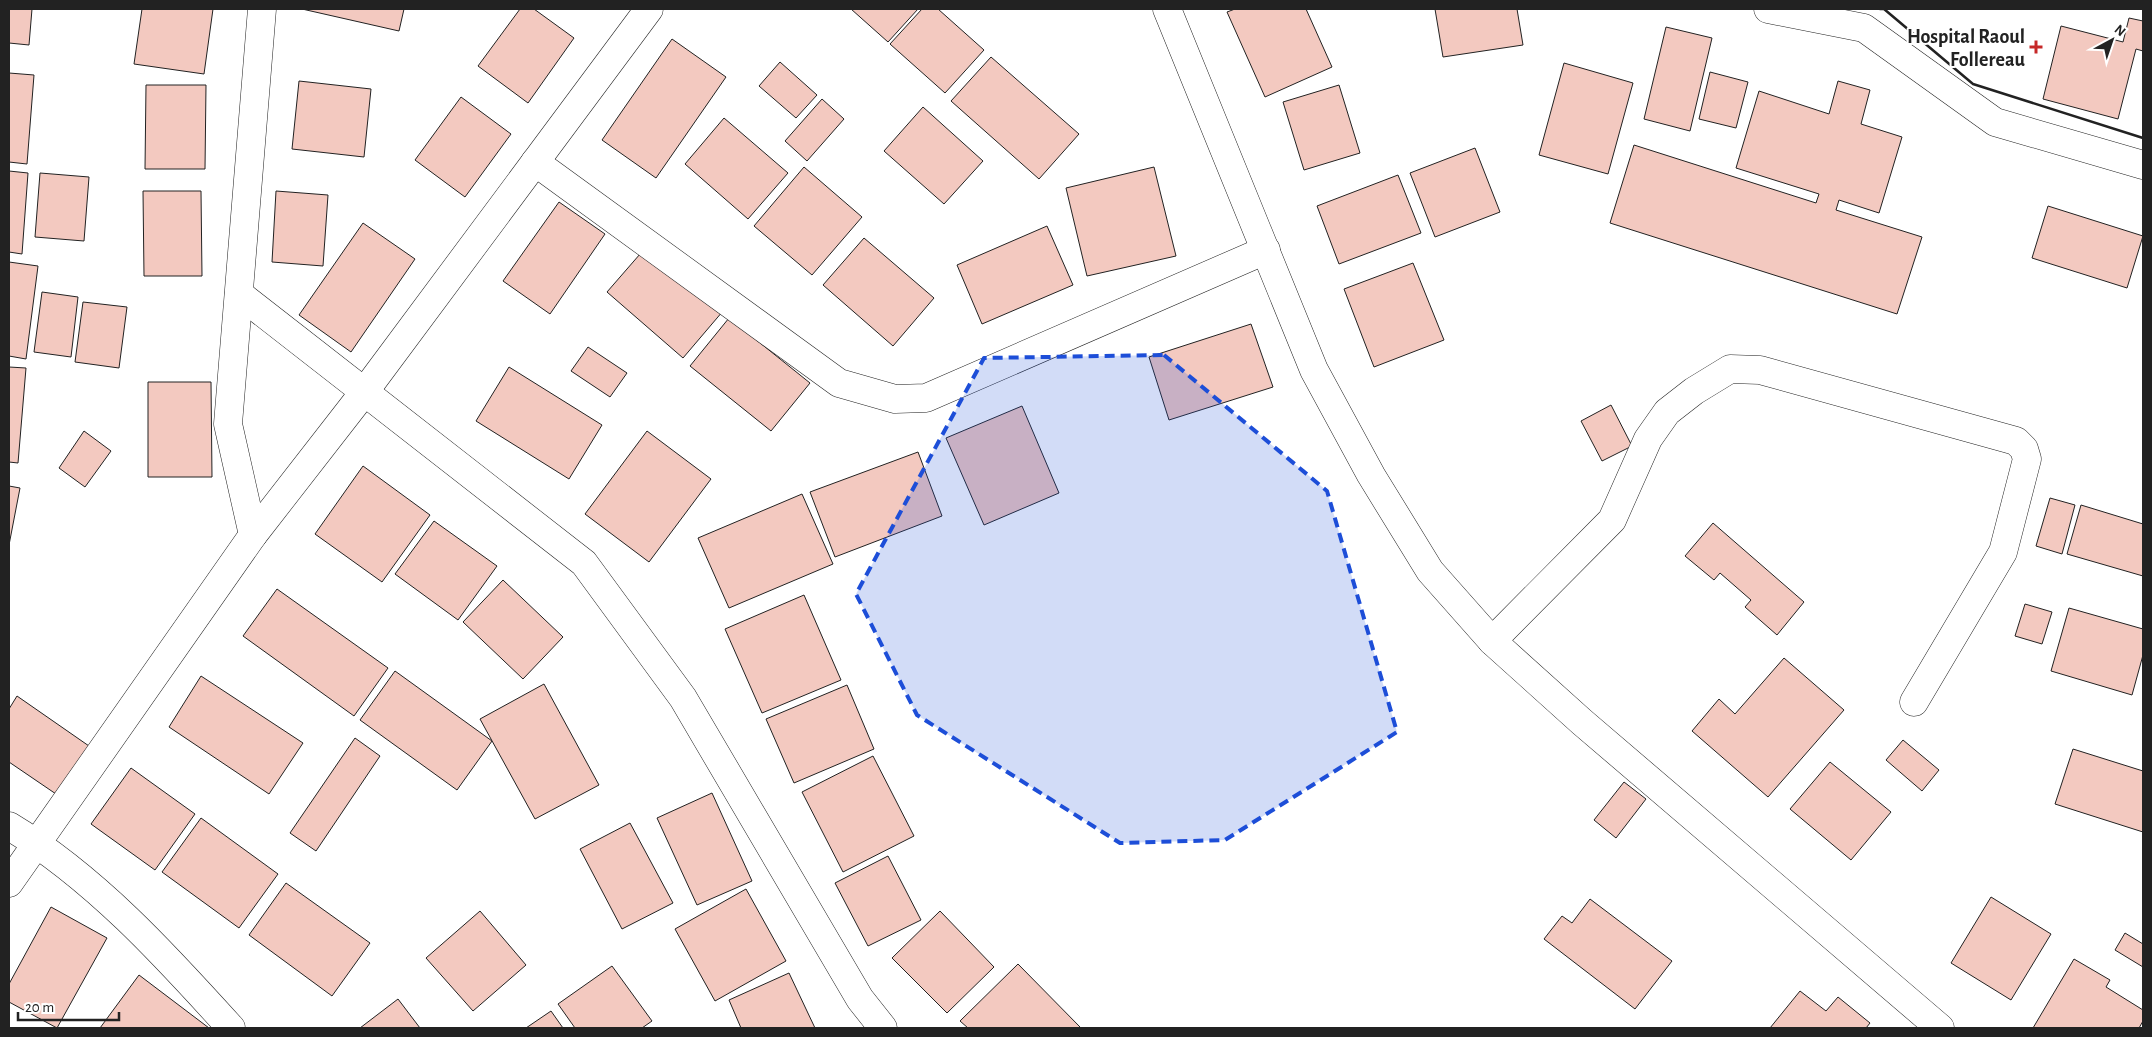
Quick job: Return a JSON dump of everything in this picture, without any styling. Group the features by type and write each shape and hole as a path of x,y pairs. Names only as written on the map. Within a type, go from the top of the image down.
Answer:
{"street":[{"path":"254,535 228,424 262,9"},
{"path":"9,883 254,535 365,391 649,9"},
{"path":"1167,9 1314,370 1371,475 1430,571 1492,641 1582,722 1940,1028"},
{"path":"1768,9 1864,28 1995,122 2143,165"},
{"path":"535,162 838,382 894,399 926,398 1266,250"},
{"path":"239,294 584,563 683,698 860,999 883,1028"},
{"path":"1492,641 1612,520 1648,439 1667,412 1694,391 1730,369 1760,370 2016,441 2024,449 2027,459 2002,552 1914,702"},
{"path":"9,826 37,843 102,896 188,981 231,1028"}],"highlighted area":[{"path":"1164,355 1327,491 1397,732 1225,840 1120,843 917,715 856,594 984,358"}],"building":[{"path":"9,9 32,9 29,45 9,43"},
{"path":"142,9 213,9 204,74 134,64"},
{"path":"302,9 404,9 399,31"},
{"path":"520,9 534,9 574,38 528,103 478,66"},
{"path":"851,9 918,9 888,42"},
{"path":"922,9 938,9 984,50 945,93 890,44"},
{"path":"1235,9 1306,9 1332,67 1265,97 1227,12"},
{"path":"1435,9 1517,9 1523,45 1443,57"},
{"path":"2129,18 2143,21 2143,51 2136,49 2118,119 2043,99 2061,26 2123,42"},
{"path":"1666,27 1712,38 1690,131 1644,119"},
{"path":"672,39 726,77 656,178 602,140"},
{"path":"991,57 1079,134 1039,179 951,101"},
{"path":"780,62 817,95 796,118 759,86"},
{"path":"1564,63 1633,83 1608,174 1539,155"},
{"path":"1710,72 1748,82 1736,128 1699,119"},
{"path":"9,73 34,75 27,164 9,162"},
{"path":"299,81 371,89 364,157 292,149"},
{"path":"1838,81 1870,90 1861,124 1902,137 1879,213 1839,200 1836,210 1922,237 1897,314 1610,223 1634,145 1816,203 1819,194 1736,168 1759,91 1829,114"},
{"path":"146,85 206,85 205,169 145,169"},
{"path":"1339,85 1360,153 1304,170 1283,102"},
{"path":"461,97 511,134 465,197 415,160"},
{"path":"822,99 844,119 807,161 785,141"},
{"path":"923,107 983,161 944,204 884,151"},
{"path":"724,118 788,173 748,219 685,164"},
{"path":"1475,148 1500,212 1435,237 1410,173"},
{"path":"804,167 862,217 812,275 754,226"},
{"path":"1154,167 1176,256 1087,276 1066,188"},
{"path":"9,171 28,173 22,254 9,252"},
{"path":"40,173 89,177 84,241 35,237"},
{"path":"1398,175 1421,233 1339,264 1317,206"},
{"path":"143,191 201,191 202,276 144,276"},
{"path":"276,191 328,195 323,266 272,262"},
{"path":"559,202 605,234 550,314 503,281"},
{"path":"2048,206 2143,236 2127,288 2032,258"},
{"path":"363,223 415,259 351,352 299,315"},
{"path":"1047,226 1073,285 982,324 957,265"},
{"path":"864,238 934,298 893,346 823,285"},
{"path":"647,246 723,311 683,358 607,292"},
{"path":"9,262 38,266 26,359 9,356"},
{"path":"1413,263 1444,340 1374,367 1344,289"},
{"path":"42,292 78,297 71,357 34,352"},
{"path":"83,302 127,307 119,368 75,362"},
{"path":"729,318 810,383 771,431 690,366"},
{"path":"1251,324 1273,387 1169,420 1149,357"},
{"path":"588,347 627,373 610,397 571,371"},
{"path":"9,367 26,368 18,463 9,462"},
{"path":"509,367 602,425 569,479 476,421"},
{"path":"148,382 211,382 212,477 148,477"},
{"path":"1611,405 1632,446 1602,461 1581,421"},
{"path":"1022,406 1059,493 984,525 946,438"},
{"path":"84,431 111,451 85,487 59,468"},
{"path":"647,431 711,479 649,562 585,514"},
{"path":"918,452 942,516 835,557 810,492"},
{"path":"363,466 430,515 382,582 315,534"},
{"path":"9,486 20,488 9,545"},
{"path":"802,494 833,564 729,608 698,538"},
{"path":"2050,498 2075,505 2062,554 2036,546"},
{"path":"2081,505 2143,524 2143,576 2067,554"},
{"path":"434,521 497,566 458,620 395,574"},
{"path":"1713,523 1804,602 1777,635 1745,607 1751,600 1720,573 1714,580 1685,556"},
{"path":"503,580 563,637 523,679 463,622"},
{"path":"277,589 388,668 354,716 243,636"},
{"path":"804,595 841,680 762,713 725,629"},
{"path":"2025,604 2052,612 2042,644 2015,636"},
{"path":"2069,608 2143,629 2143,655 2132,695 2051,671"},
{"path":"1784,658 1844,710 1768,797 1692,731 1719,699 1735,714"},
{"path":"395,671 492,741 457,790 360,720"},
{"path":"201,676 303,743 269,794 169,727"},
{"path":"544,684 599,785 535,819 480,719"},
{"path":"847,685 874,749 794,783 766,719"},
{"path":"17,696 89,746 56,794 9,762 9,709"},
{"path":"355,738 380,756 316,851 290,833"},
{"path":"1903,740 1939,770 1922,791 1886,760"},
{"path":"2073,749 2143,771 2143,832 2055,804"},
{"path":"873,756 914,836 843,872 802,792"},
{"path":"1830,762 1891,812 1851,860 1790,809"},
{"path":"131,768 195,814 155,870 91,824"},
{"path":"1624,782 1646,799 1616,838 1594,820"},
{"path":"712,793 752,881 697,905 657,818"},
{"path":"201,818 278,874 239,928 162,872"},
{"path":"630,823 673,903 622,929 580,849"},
{"path":"888,856 921,920 868,946 835,883"},
{"path":"286,883 370,943 332,996 249,935"},
{"path":"746,889 786,961 715,1001 675,929"},
{"path":"1991,897 2051,934 2011,1000 1951,963"},
{"path":"1590,899 1672,961 1635,1009 1544,939 1562,916 1572,923"},
{"path":"51,907 107,938 57,1028 9,1002 9,984"},
{"path":"480,911 526,965 473,1011 426,958"},
{"path":"940,911 994,967 947,1013 892,958"},
{"path":"2125,933 2143,944 2143,967 2115,950"},
{"path":"2074,959 2110,980 2106,987 2143,1010 2143,1021 2139,1028 2033,1028"},
{"path":"1018,964 1081,1028 968,1028 960,1021"},
{"path":"612,966 652,1021 642,1028 575,1028 558,1004"},
{"path":"789,973 815,1028 741,1028 729,1000"},
{"path":"139,975 209,1028 100,1028"},
{"path":"1800,991 1826,1011 1838,997 1870,1023 1866,1028 1770,1028"},
{"path":"398,999 420,1028 360,1028"},
{"path":"551,1011 563,1028 526,1028"}],"wall":[{"path":"1880,9 1884,9 1973,84 2143,138"}],"place":[{"name":"Hospital Raoul Follereau","path":"2036,47"}]}
